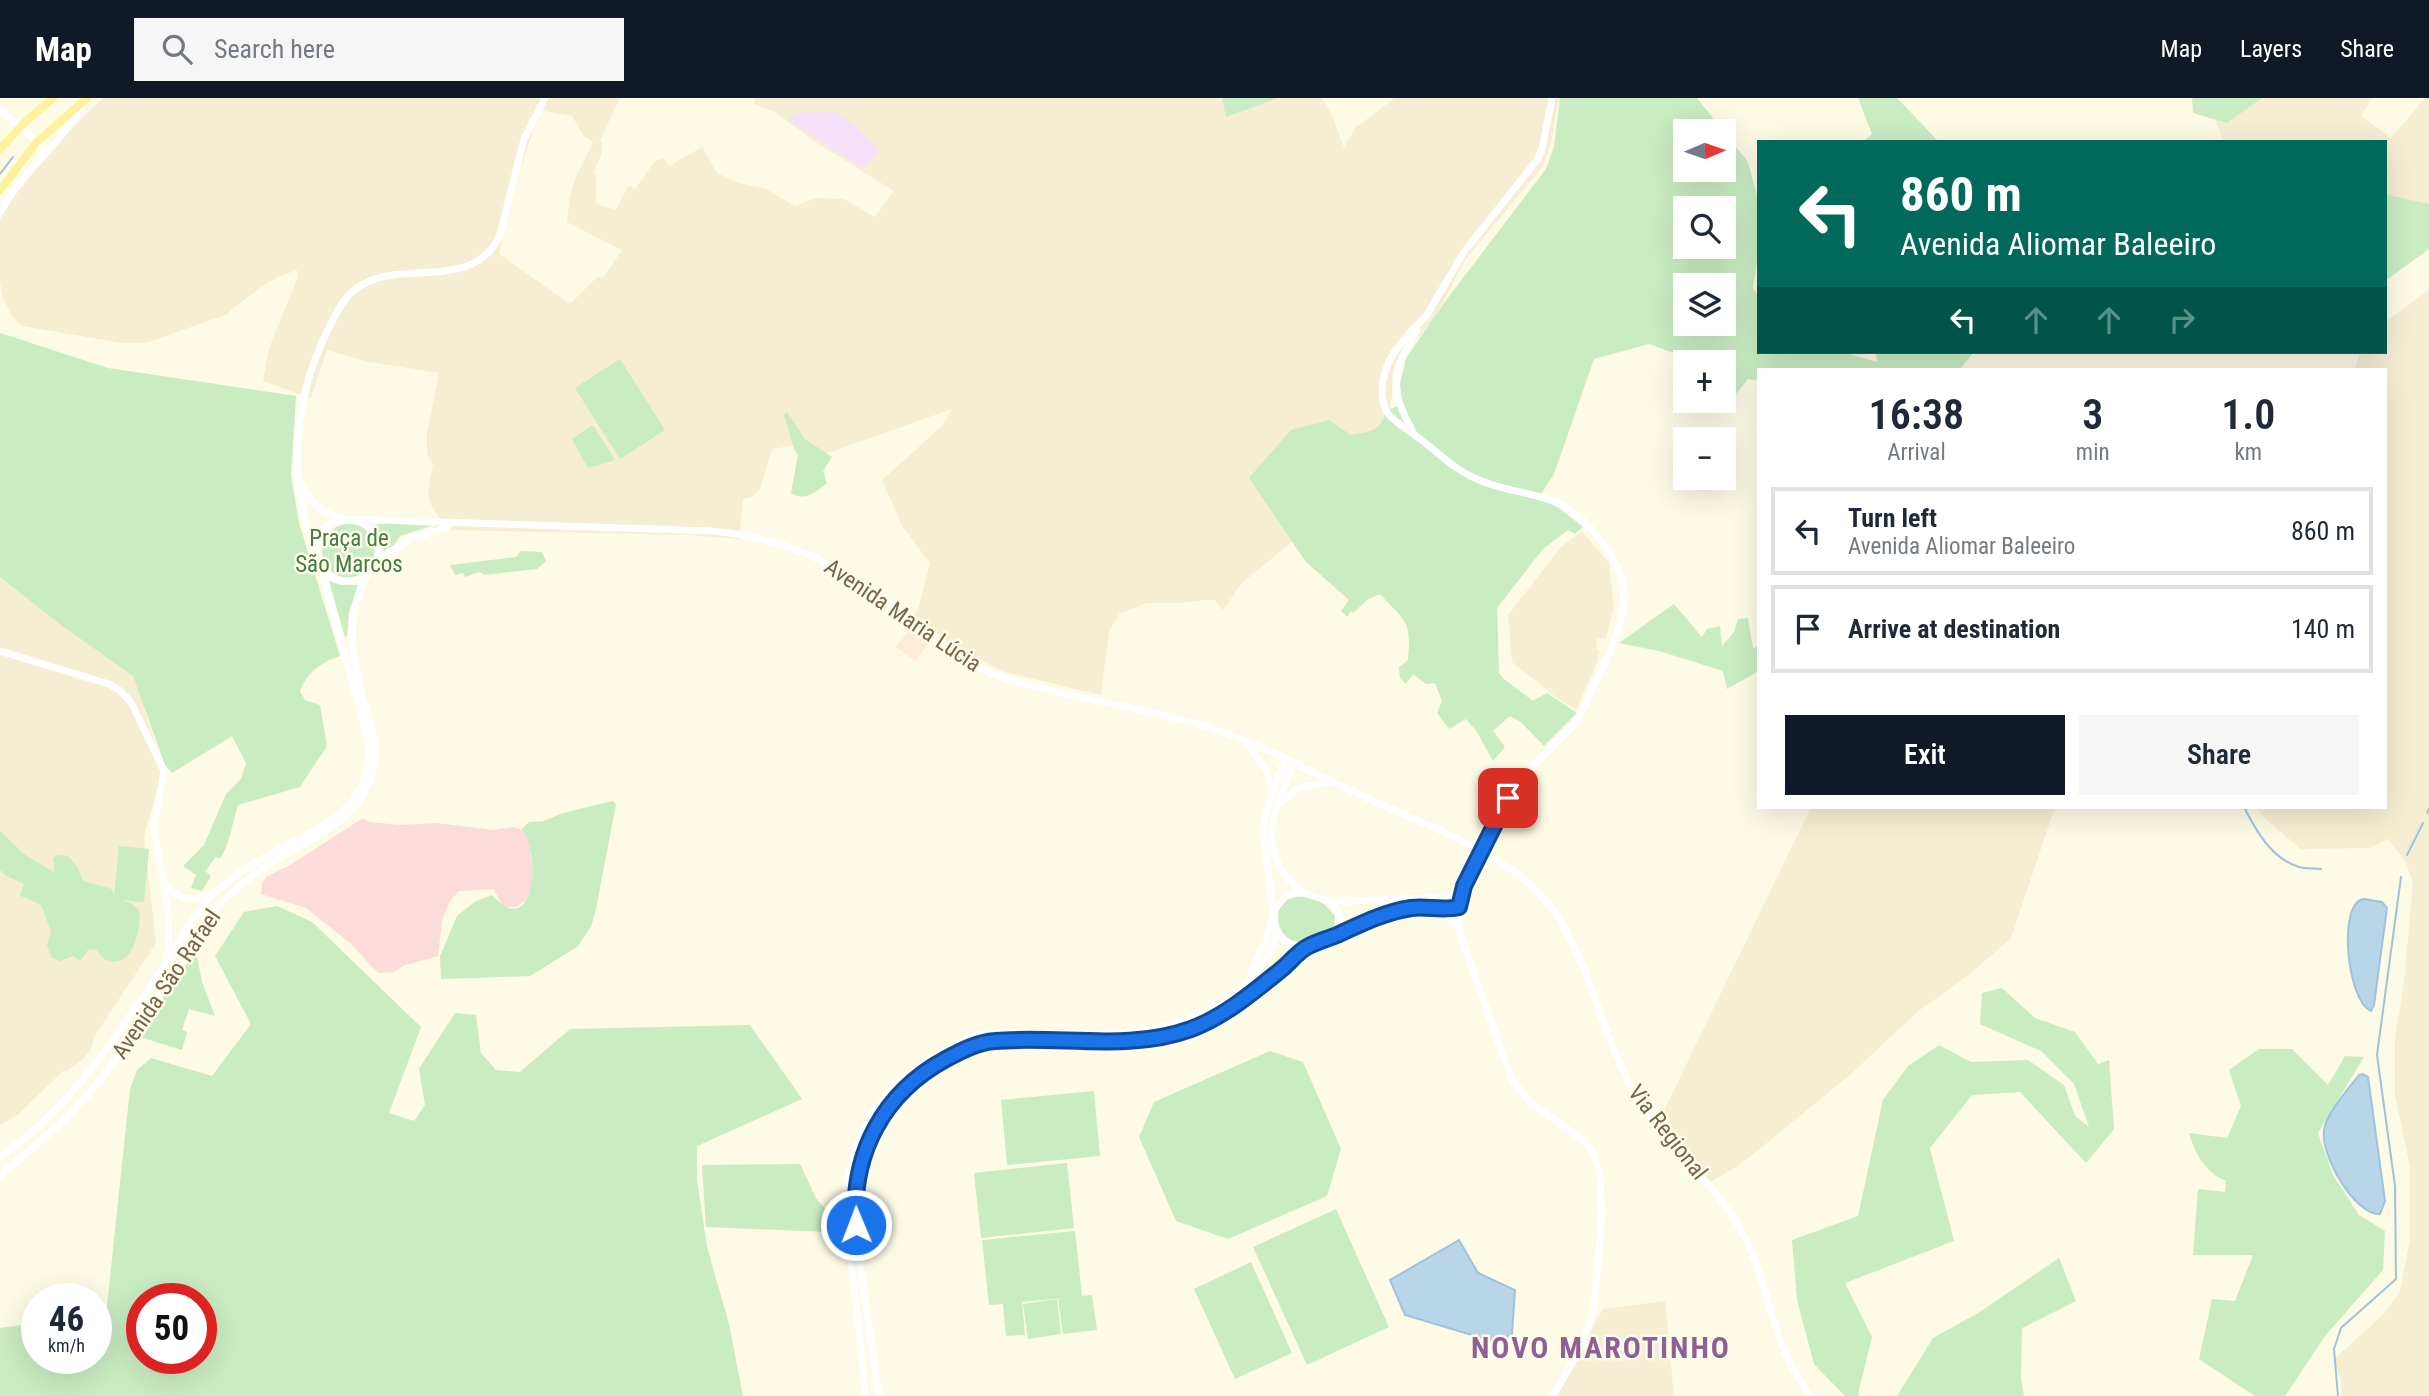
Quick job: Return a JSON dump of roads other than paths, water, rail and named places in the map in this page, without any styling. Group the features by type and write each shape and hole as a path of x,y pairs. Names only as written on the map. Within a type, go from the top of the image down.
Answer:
{"main road":[{"path":"0,149 53,98"},
{"path":"0,190 37,142 87,98"},
{"path":"0,213 18,184 77,117 87,98"},
{"path":"299,479 317,507 332,516 352,519 367,526 376,540 378,554 368,574 345,582 330,577 320,565 303,510 299,479 298,430 304,391 321,341 354,289 372,280 465,267 484,258 500,235 524,139 545,98"},
{"path":"1414,434 1396,396 1396,373 1404,351 1464,251 1538,160 1552,98"},
{"path":"0,110 41,146 40,158"},
{"path":"1427,315 1391,355 1382,382 1382,402 1387,412 1457,468 1476,479 1555,502 1572,512 1606,547 1620,571 1624,587 1622,618 1578,719 1532,766 1508,798 1464,886 1459,904 1458,928 1512,1080 1532,1104 1584,1141 1597,1161 1600,1175 1601,1234 1594,1309 1576,1358 1553,1396"},
{"path":"316,549 320,534 325,528 343,519"},
{"name":"Avenida Maria Lúcia","path":"352,519 711,531 778,542 847,574 952,653 988,671 1040,688 1195,723 1249,744 1482,852"},
{"name":"Avenida Maria Lúcia","path":"374,566 409,539 440,528 463,524"},
{"name":"Avenida São Rafael","path":"0,1157 47,1119 73,1092 103,1055 194,920 216,892 249,866 334,819 352,802 366,774 368,735 320,565"},
{"name":"Avenida São Rafael","path":"0,1176 60,1125 98,1083 121,1054 218,906 260,870 337,824 362,798 373,772 375,748 353,663 351,630 355,603 368,574"},
{"path":"0,651 109,684 131,702 164,771 154,828 169,925 169,946 164,966"},
{"path":"1249,744 1266,771 1272,792"},
{"path":"1289,762 1271,830 1271,847 1282,873 1301,892 1331,902 1446,897 1464,886"},
{"path":"865,1396 846,1216 848,1176 856,1145 876,1108 894,1085 922,1063 976,1035 1086,1034 1156,1029 1195,1017 1241,988 1254,974 1274,942 1276,932 1263,836 1272,792 1289,762"},
{"path":"1278,806 1298,788 1333,782"},
{"name":"Via Regional","path":"1482,852 1520,876 1538,892 1563,925 1584,965 1622,1070 1657,1125 1713,1190 1738,1224 1760,1273 1785,1353 1811,1396"},
{"path":"164,882 174,894 187,899 202,898 216,892"},
{"path":"1241,988 1266,940 1272,914 1286,896 1301,892"},
{"path":"1446,897 1459,904"},
{"path":"1331,902 1341,918 1337,934"},
{"path":"879,1396 858,1250 854,1198 857,1179 873,1132 897,1095 929,1068 961,1050 993,1041 1140,1040 1176,1034 1195,1027 1255,990 1306,948 1391,912 1418,908 1440,909 1459,904"},
{"path":"1440,909 1458,928"},
{"path":"1276,932 1290,946 1306,948"}],"water":[{"path":"2364,899 2382,902 2387,908 2371,1011 2356,990 2348,952 2350,916 2356,904"},
{"path":"2362,1074 2368,1077 2385,1201 2380,1214 2370,1212 2350,1194 2333,1167 2324,1141 2324,1130 2329,1116"},
{"path":"1459,1240 1478,1273 1515,1290 1512,1334 1495,1342 1405,1315 1390,1280"}],"waterway":[{"path":"0,174 13,157"},
{"path":"2245,809 2260,834 2281,858 2299,867 2321,869"},
{"path":"2427,813 2429,809"},
{"path":"2407,855 2423,823"},
{"path":"2338,1396 2334,1349 2341,1328 2396,1279 2395,1186 2377,1055 2401,877"}],"district":[{"name":"NOVO MAROTINHO","path":"1601,1348"}],"park label":[{"name":"Praça de São Marcos","path":"349,551"}]}
